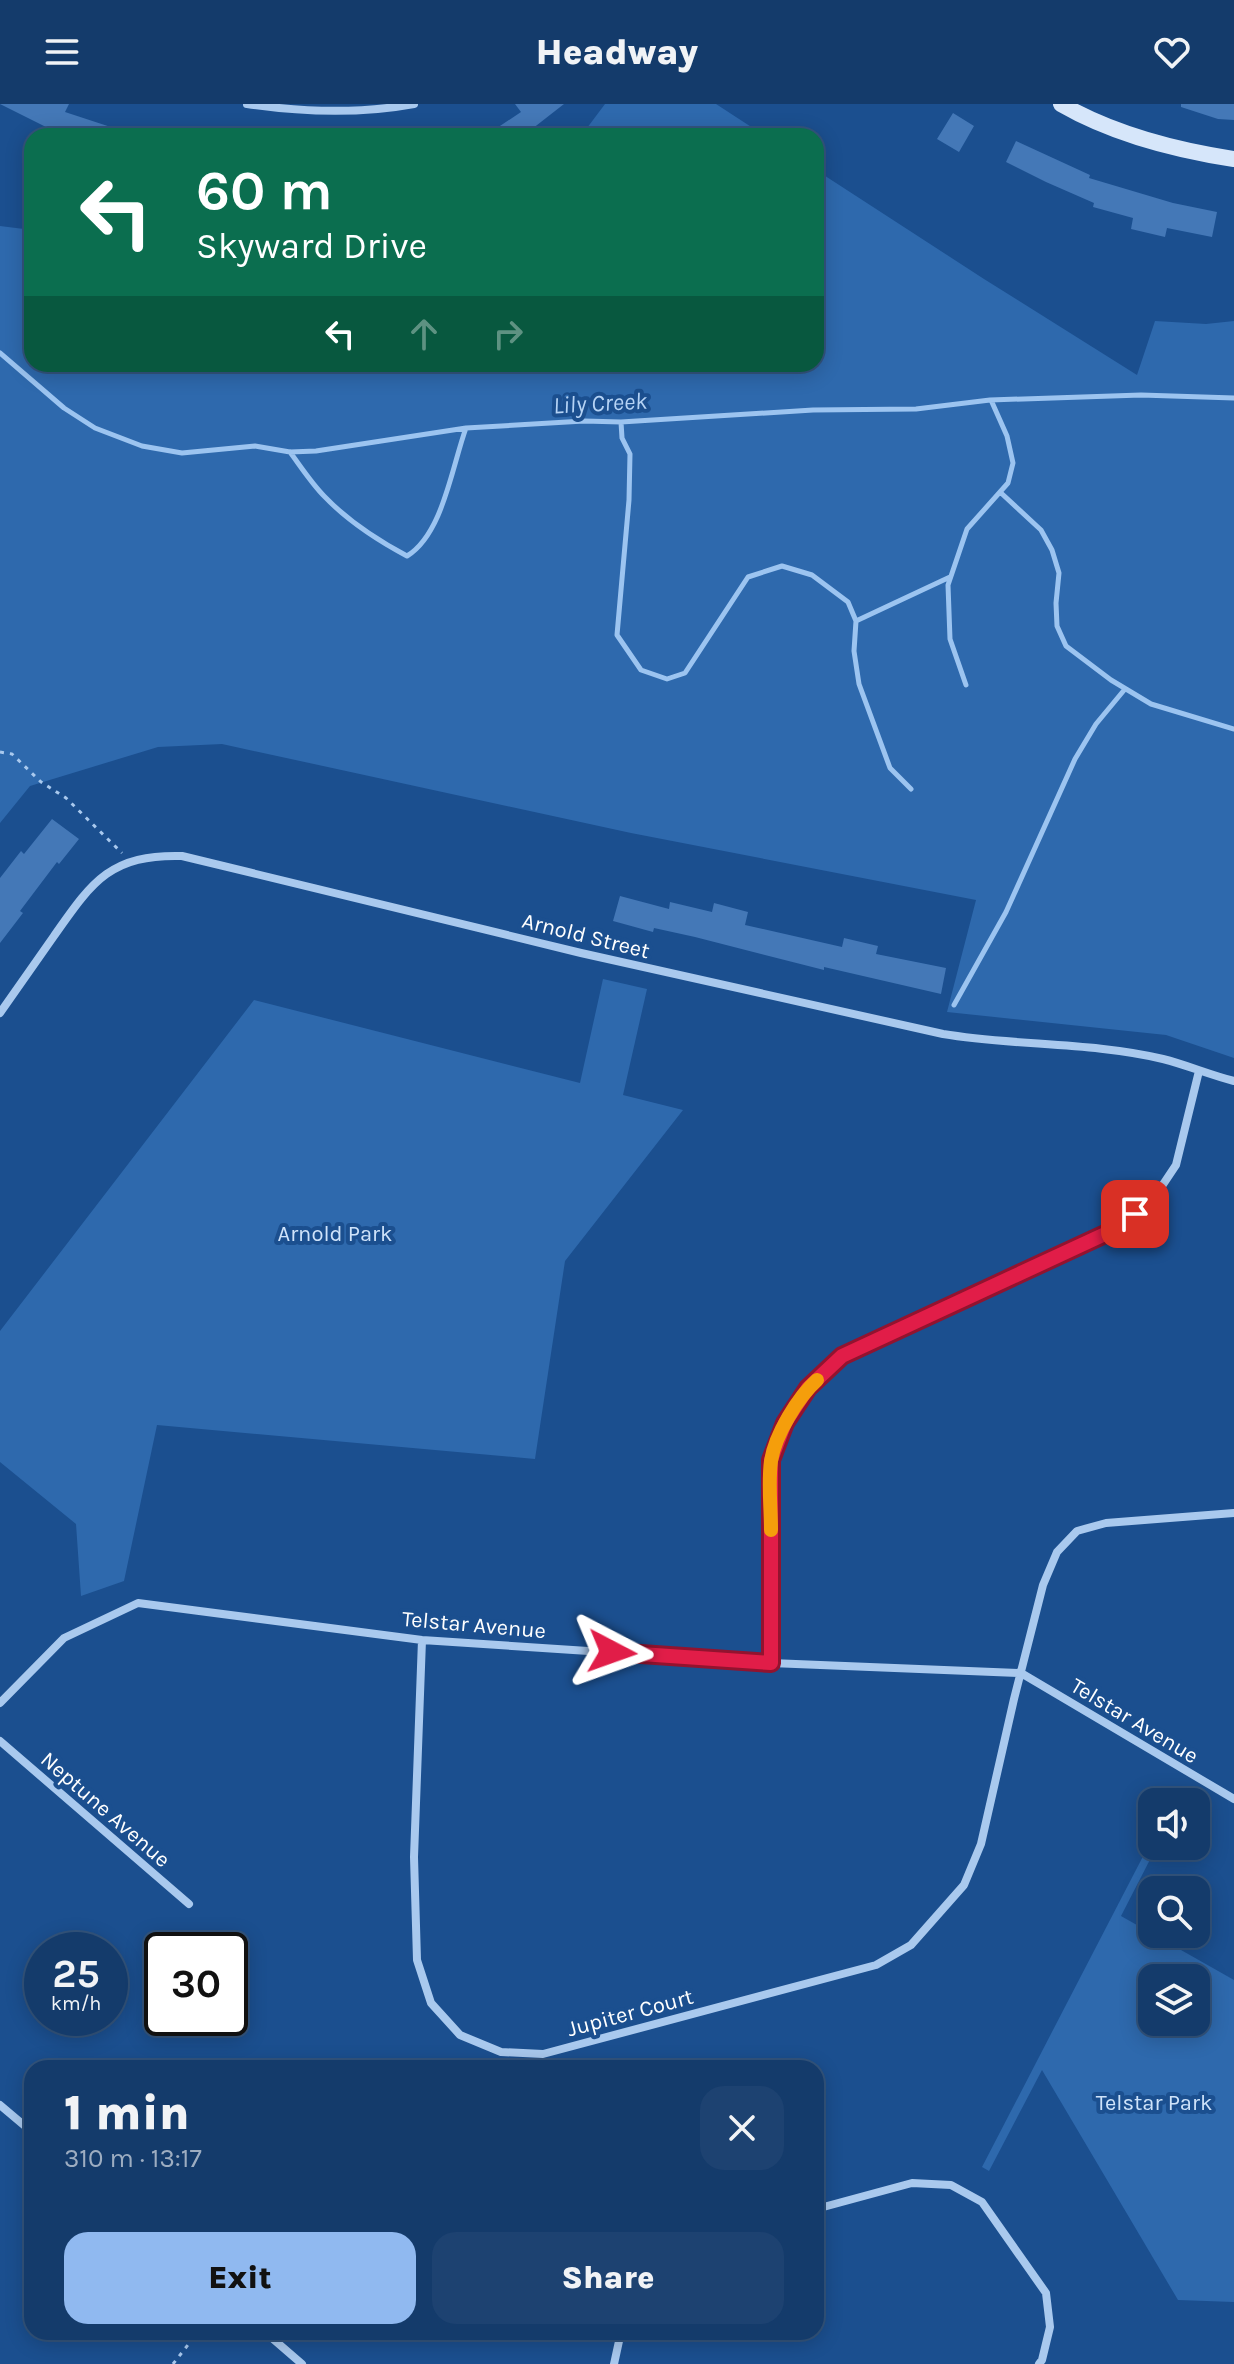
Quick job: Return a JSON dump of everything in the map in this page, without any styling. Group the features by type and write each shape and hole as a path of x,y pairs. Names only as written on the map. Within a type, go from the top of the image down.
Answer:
{"street":[{"path":"247,104 342,111 414,104"},
{"path":"1061,104 1114,128 1179,149 1234,159"},
{"name":"Arnold Street","path":"0,1013 93,884 131,861 161,855 182,856 581,953 943,1034 1003,1043 1142,1055 1165,1059 1234,1081"},
{"path":"771,1663 771,1460 785,1423 808,1388 842,1356 1118,1228 1152,1201 1176,1165 1199,1071"},
{"name":"Jupiter Court","path":"422,1640 414,1857 417,1960 431,2003 460,2035 501,2052 543,2054 876,1965 911,1945 964,1885 981,1844 1043,1585 1057,1552 1077,1531 1106,1523 1234,1513"},
{"name":"Telstar Avenue","path":"0,1703 64,1638 138,1603 422,1640 771,1663 1021,1673 1234,1799"},
{"name":"Neptune Avenue","path":"0,1741 189,1904"},
{"path":"0,2105 24,2125"},
{"path":"824,2207 912,2183 951,2185 982,2202 1046,2293 1050,2327 1039,2364"},
{"path":"274,2340 302,2364"},
{"path":"614,2364 619,2340"}],"path":[{"path":"0,752 12,754 41,782 66,798 131,861"},
{"path":"173,2364 192,2340"}],"green space":[{"path":"605,104 716,104 753,128 587,128"},
{"path":"824,175 1137,375 1155,321 1206,324 1234,321 1234,1058 1166,1035 947,1012 976,900 631,833 222,744 158,747 30,786 0,823 0,226 24,229 24,372 824,372"},
{"name":"Arnold Park","path":"603,979 647,989 623,1095 683,1110 565,1261 535,1459 157,1425 124,1581 81,1596 76,1524 0,1462 0,1331 254,1000 580,1083"},
{"name":"Telstar Park","path":"1141,1860 1150,1860 1142,1876 1138,1876 1138,1883 1121,1916 1138,1926 1138,1948 1178,1948 1206,1964 1138,1964 1138,2036 1210,2036 1210,1966 1234,1980 1234,2302 1178,2300 1042,2070 989,2171 982,2167"}],"building":[{"path":"0,104 69,104 65,112 114,128 48,128"},
{"path":"515,104 564,104 533,128 497,128 521,112"},
{"path":"1181,104 1234,104 1234,120 1218,119 1181,107"},
{"path":"953,113 974,126 959,152 937,139"},
{"path":"1016,141 1090,175 1089,178 1173,203 1217,212 1212,237 1167,228 1165,237 1131,229 1133,218 1093,207 1094,203 1006,162"},
{"path":"52,819 79,839 59,864 57,862 0,943 0,878"},
{"path":"620,896 669,909 670,902 712,912 714,903 748,912 745,925 842,947 844,938 878,946 876,954 946,968 941,994 613,921"}],"waterway":[{"name":"Lily Creek","path":"0,353 64,408 95,428 142,446 182,453 255,446 290,452 316,451 466,428 584,421 621,422 813,410 916,409 990,400 1141,395 1234,398"},
{"path":"966,685 950,639 948,585 967,529 1008,483 1013,463 1007,436 991,400"},
{"path":"621,422 622,438 630,454 617,635 641,670 667,679 685,673 748,577 782,566 812,575 848,602 856,621 854,651 859,684 890,768 911,789"},
{"path":"290,452 316,487 344,515 407,556 419,546 438,516 466,428"},
{"path":"1000,492 1041,530 1052,550 1059,573 1057,626 1066,646 1111,680 1151,704 1234,729"},
{"path":"856,621 950,577"},
{"path":"954,1005 1006,912 1075,759 1096,724 1125,689"}],"slow traffic":[{"path":"771,1530 771,1460 785,1423 808,1388 817,1380"}],"route":[{"path":"612,1652 771,1663 771,1460 785,1423 808,1388 842,1356 1118,1228 1135,1214"}]}
